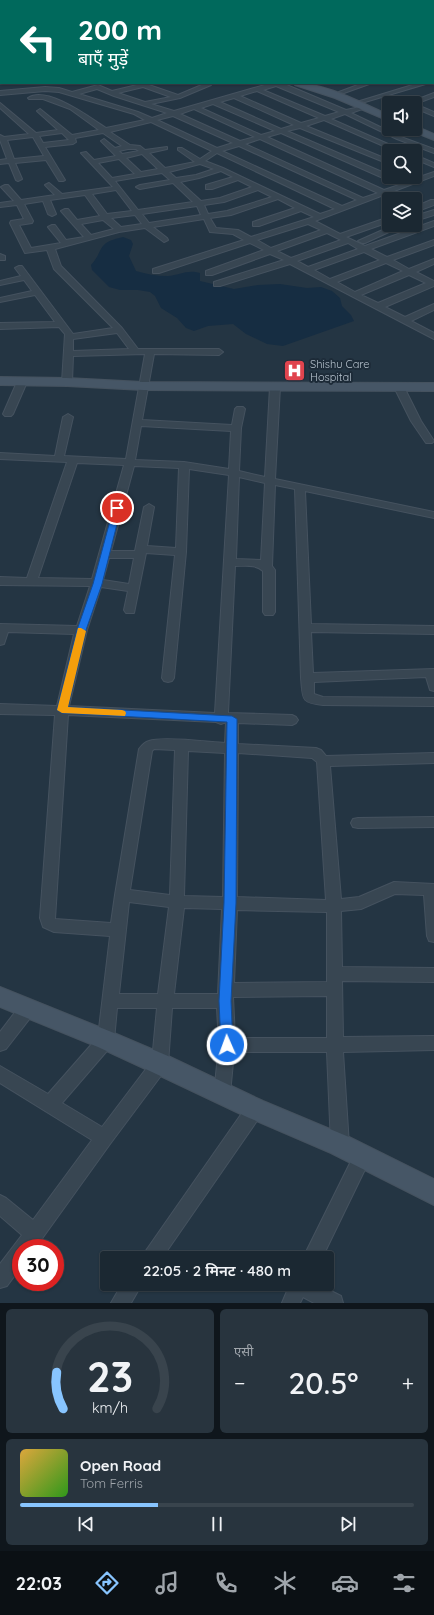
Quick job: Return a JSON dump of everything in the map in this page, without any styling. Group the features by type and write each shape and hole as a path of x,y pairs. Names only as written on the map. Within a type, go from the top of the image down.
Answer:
{"street":[{"path":"0,100 44,97 78,106 96,102 141,84 178,97"},
{"path":"147,104 178,97 209,84"},
{"path":"40,111 63,132 71,137 150,120 274,84"},
{"path":"280,84 345,112 399,138 434,151"},
{"path":"302,84 340,94"},
{"path":"317,84 382,111"},
{"path":"275,114 320,101 366,84"},
{"path":"139,181 164,171 189,166 200,162 217,150 345,112 363,104 423,84"},
{"path":"0,92 11,86"},
{"path":"0,92 41,86 136,113 342,209"},
{"path":"59,90 71,87"},
{"path":"72,94 98,87 114,94 173,113 364,201"},
{"path":"256,89 384,144"},
{"path":"422,99 434,95"},
{"path":"235,96 299,125 382,159"},
{"path":"425,98 434,102"},
{"path":"214,102 405,185"},
{"path":"0,105 36,136 61,180"},
{"path":"78,106 103,131 128,147"},
{"path":"194,107 382,192"},
{"path":"422,109 434,114"},
{"path":"0,113 9,112"},
{"path":"422,126 434,131"},
{"path":"18,179 1,138 36,136 63,132"},
{"path":"422,132 434,137"},
{"path":"42,145 73,142 71,137"},
{"path":"104,142 121,157 139,181 145,194"},
{"path":"114,150 128,147 138,147 199,204 213,230 234,232 404,321 431,333"},
{"path":"92,162 165,148"},
{"path":"180,149 200,162 221,169 320,217"},
{"path":"84,153 118,188 147,226 164,240"},
{"path":"0,162 49,158"},
{"path":"422,160 434,165"},
{"path":"111,180 175,181 197,177 221,169"},
{"path":"387,192 434,174"},
{"path":"422,176 434,181"},
{"path":"209,187 238,178"},
{"path":"49,185 60,196"},
{"path":"5,187 19,202 29,221 14,223 28,251 66,245 65,243 119,230 228,213 278,197"},
{"path":"76,224 105,217 221,200 258,187"},
{"path":"0,205 118,188"},
{"path":"86,192 105,217 119,230"},
{"path":"156,271 310,221 382,194"},
{"path":"45,198 52,214"},
{"path":"221,200 228,213"},
{"path":"422,207 434,202"},
{"path":"256,224 301,208"},
{"path":"65,211 89,238"},
{"path":"422,216 434,212"},
{"path":"310,221 434,283"},
{"path":"348,240 382,223"},
{"path":"306,270 364,248 424,230 434,223"},
{"path":"52,227 65,243"},
{"path":"209,273 329,230"},
{"path":"218,284 290,261 348,240 382,230"},
{"path":"330,282 434,242"},
{"path":"50,247 57,267 119,330 134,350"},
{"path":"354,295 434,261"},
{"path":"19,268 69,334 67,382"},
{"path":"0,283 26,277"},
{"path":"378,307 434,283"},
{"path":"0,300 38,292"},
{"path":"404,321 434,307"},
{"path":"0,326 62,324"},
{"path":"69,337 119,330"},
{"path":"68,354 134,350 219,352"},
{"path":"117,930 54,926 48,923 47,918 62,710 81,630 97,584 130,462 150,350"},
{"path":"0,382 67,382 143,386 434,387"},
{"path":"8,414 22,382"},
{"path":"269,612 269,570 266,566 269,481 275,387"},
{"path":"399,387 416,421 429,441"},
{"path":"222,1094 227,1045 226,995 230,903 232,748 226,719 230,563 236,428 240,409"},
{"path":"59,458 68,417"},
{"path":"137,423 236,428"},
{"path":"0,456 184,465 234,473 434,516"},
{"path":"30,582 73,459"},
{"path":"168,678 181,552 184,465"},
{"path":"300,488 308,696 314,700 322,701 434,702"},
{"path":"130,610 149,507"},
{"path":"104,554 181,552"},
{"path":"230,563 261,564 266,566"},
{"path":"0,581 97,584 134,588"},
{"path":"0,642 1,628 81,630"},
{"path":"305,628 434,630"},
{"path":"307,678 433,673 434,687"},
{"path":"0,709 62,710 226,719 292,720"},
{"path":"50,1104 106,1040 117,930 146,749 151,745 158,744 316,753 323,761 334,906 335,1045 340,1145"},
{"path":"31,1239 160,1064 176,902 182,746"},
{"path":"323,761 434,758"},
{"path":"358,823 434,822"},
{"path":"122,895 176,902 334,906 361,903 394,888 432,890 434,936"},
{"path":"111,1001 165,1002 334,981 434,975"},
{"path":"0,997 106,1040 160,1064 255,1109 340,1145 434,1192"},
{"path":"0,1044 28,1008"},
{"path":"227,1045 335,1045 434,1042"},
{"path":"0,1074 104,1138"},
{"path":"156,1251 255,1109"},
{"path":"315,1251 362,1157"},
{"path":"0,1204 35,1234"},
{"path":"0,1279 12,1264"},
{"path":"120,1303 128,1291"},
{"path":"291,1303 296,1291"},
{"path":"312,1291 334,1303"}],"water":[{"path":"123,237 131,240 133,244 129,256 136,271 160,276 196,272 200,273 200,281 234,289 258,285 280,284 307,288 321,287 332,291 340,298 342,306 351,315 354,321 283,346 267,344 246,334 233,324 208,326 194,331 186,328 177,318 161,308 155,296 150,292 120,290 109,287 92,270 91,265 102,247 114,239"}],"slow traffic":[{"path":"81,631 62,710 122,713"}],"place":[{"name":"Shishu Care Hospital","path":"295,370"}],"route":[{"path":"117,508 97,584 81,630 62,710 232,719 230,903 225,1001 227,1045"}]}
